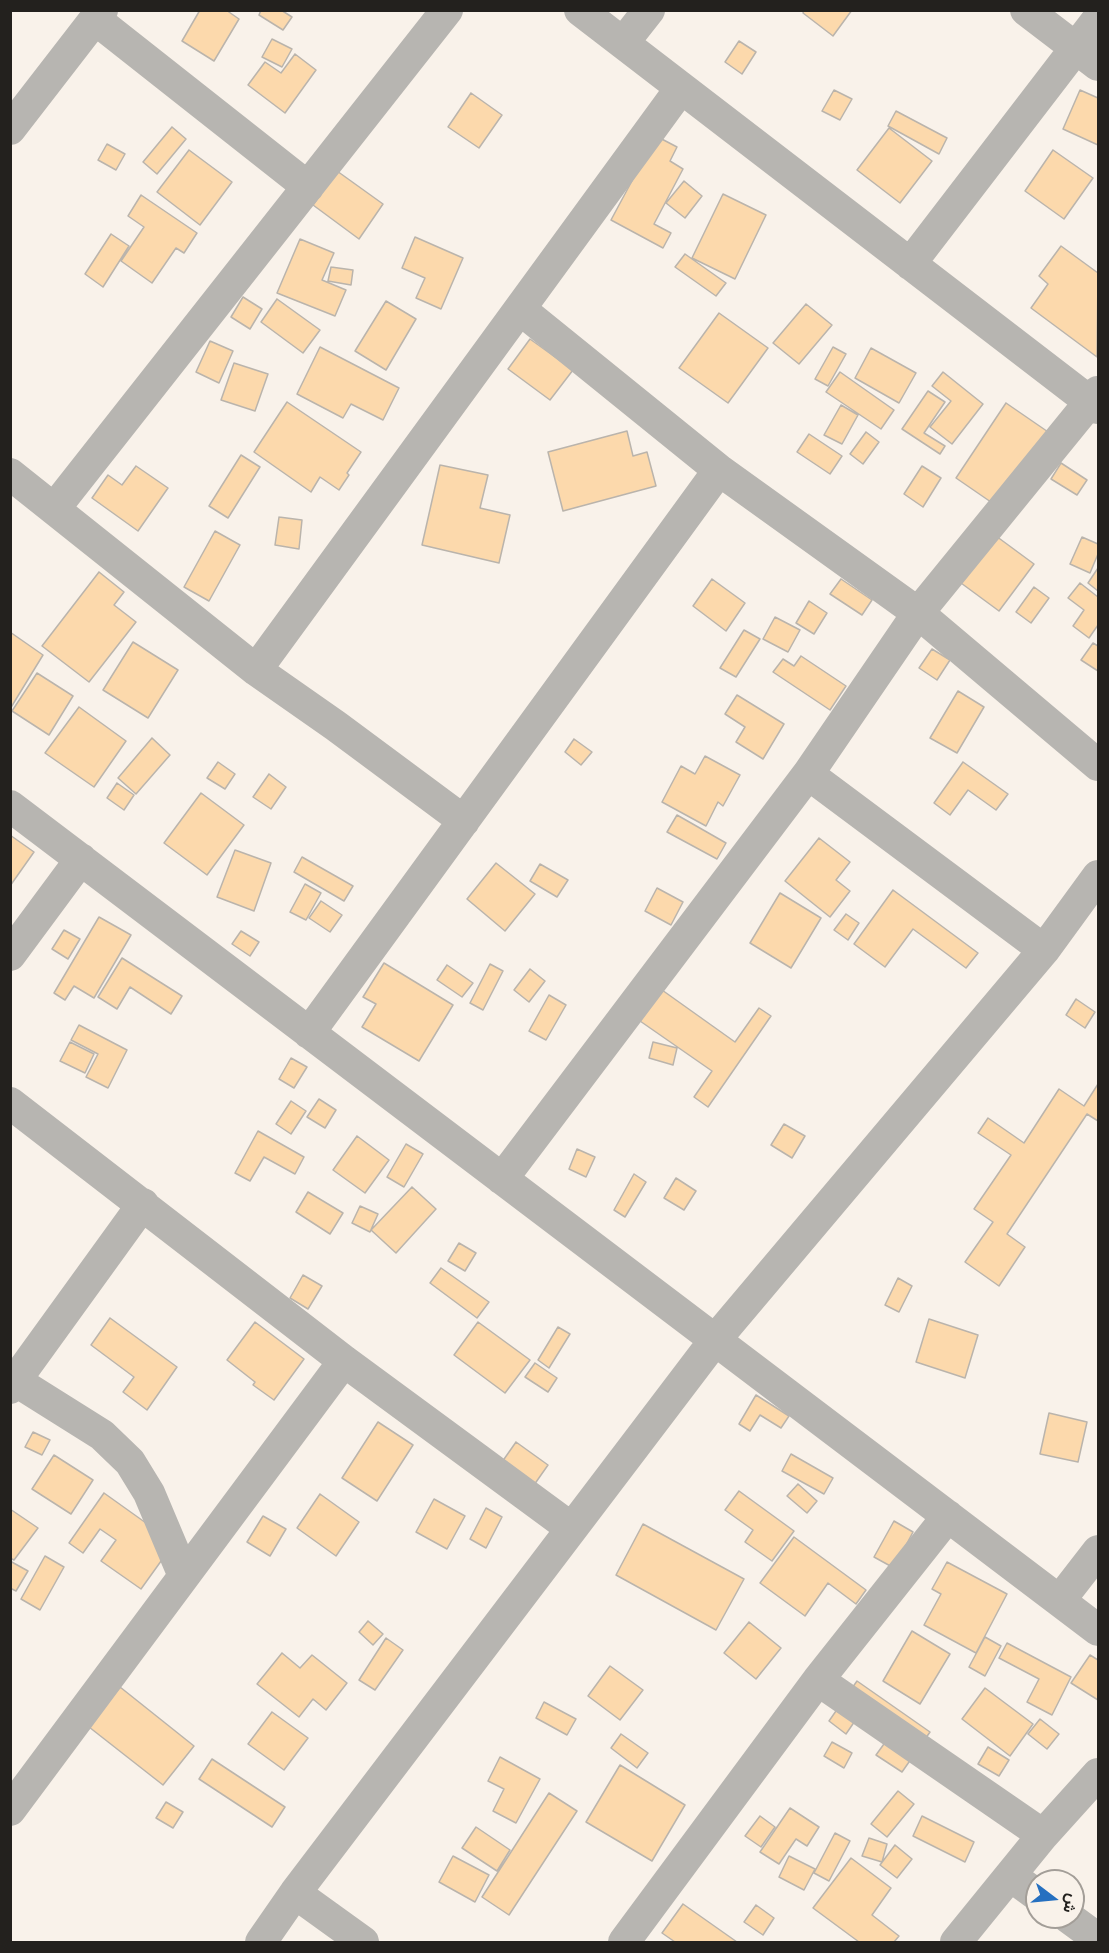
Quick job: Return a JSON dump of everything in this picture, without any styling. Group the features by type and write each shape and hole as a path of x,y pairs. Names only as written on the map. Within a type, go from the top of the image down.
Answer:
{"street":[{"path":"54,509 447,10"},
{"path":"502,1179 807,774 918,613 1096,401 910,264 580,10"},
{"path":"622,43 649,10"},
{"path":"1026,10 1087,56"},
{"path":"10,129 99,15 308,187"},
{"path":"910,264 1087,56 1098,19"},
{"path":"256,670 681,88"},
{"path":"520,309 719,470 918,613 1098,765"},
{"path":"309,1033 719,470"},
{"path":"10,474 256,670 464,821"},
{"path":"807,774 1044,950"},
{"path":"10,806 1098,1630"},
{"path":"10,955 81,859"},
{"path":"261,1942 295,1893 570,1528 715,1340 1044,950 1098,876"},
{"path":"10,1103 344,1361 570,1528"},
{"path":"143,1204 13,1385 102,1436 130,1462 149,1493 184,1576"},
{"path":"10,1810 344,1361"},
{"path":"624,1942 818,1680 948,1516"},
{"path":"1060,1600 1098,1551"},
{"path":"818,1680 1043,1835"},
{"path":"956,1942 1043,1835 1098,1774"},
{"path":"1011,1876 1025,1886"},
{"path":"295,1893 363,1942"},
{"path":"1084,1929 1098,1939"}],"building":[{"path":"200,10 226,10 239,19 214,61 182,41"},
{"path":"261,10 281,10 292,17 283,30 259,15"},
{"path":"804,10 852,10 833,36 803,13"},
{"path":"272,39 292,49 282,67 262,57"},
{"path":"739,41 756,52 742,74 725,62"},
{"path":"295,54 316,70 285,113 248,85 265,62 281,73"},
{"path":"834,90 852,99 840,120 822,111"},
{"path":"1080,90 1098,98 1098,145 1063,129"},
{"path":"471,93 502,115 479,148 448,127"},
{"path":"896,111 947,138 939,154 888,126"},
{"path":"172,127 186,139 157,174 143,162"},
{"path":"889,128 932,161 900,203 857,170"},
{"path":"656,136 677,147 670,161 683,169 654,224 671,233 663,248 611,220"},
{"path":"107,144 125,154 116,170 98,160"},
{"path":"189,150 232,182 200,225 157,192"},
{"path":"1053,150 1093,178 1064,219 1025,191"},
{"path":"337,171 383,204 359,239 313,205"},
{"path":"684,181 702,196 685,218 666,203"},
{"path":"723,194 766,215 735,279 692,258"},
{"path":"141,195 197,233 184,253 176,248 152,283 121,261 144,227 128,216"},
{"path":"111,234 129,246 103,287 85,274"},
{"path":"415,237 463,258 441,309 416,298 425,278 402,268"},
{"path":"300,239 334,253 322,280 346,290 335,316 277,293"},
{"path":"1061,246 1098,273 1097,357 1031,308 1048,284 1039,276"},
{"path":"685,254 726,283 716,296 675,267"},
{"path":"331,267 353,270 351,285 328,281"},
{"path":"243,297 262,309 250,329 231,317"},
{"path":"277,299 320,330 303,353 261,322"},
{"path":"386,301 416,319 386,370 355,351"},
{"path":"806,304 832,325 799,364 773,343"},
{"path":"719,313 768,348 728,403 679,368"},
{"path":"530,339 573,370 550,400 508,369"},
{"path":"210,341 233,351 219,383 196,372"},
{"path":"320,347 399,388 383,420 351,404 343,418 297,394"},
{"path":"833,347 846,354 828,386 815,379"},
{"path":"871,348 916,373 899,403 855,378"},
{"path":"234,363 268,374 255,411 221,400"},
{"path":"840,372 894,410 881,429 826,392"},
{"path":"943,372 983,404 952,444 930,427 951,401 932,386"},
{"path":"928,391 945,402 924,433 945,446 940,454 902,429"},
{"path":"287,402 361,452 339,490 320,477 311,492 254,452"},
{"path":"1006,403 1054,436 1004,511 956,478"},
{"path":"841,405 858,415 842,444 824,435"},
{"path":"627,431 633,456 647,452 656,486 563,511 548,452"},
{"path":"866,432 879,442 863,464 850,454"},
{"path":"809,434 842,456 830,474 797,452"},
{"path":"241,455 260,467 228,518 209,506"},
{"path":"1061,463 1087,480 1077,495 1051,479"},
{"path":"440,465 488,475 480,508 510,515 499,563 422,545"},
{"path":"136,466 168,488 138,531 92,498 108,475 122,485"},
{"path":"922,466 941,478 923,507 904,494"},
{"path":"279,517 302,520 299,549 275,545"},
{"path":"215,531 240,545 209,601 184,587"},
{"path":"996,536 1034,564 999,611 961,583"},
{"path":"1082,537 1098,544 1098,554 1090,573 1070,564"},
{"path":"1098,568 1098,591 1088,583"},
{"path":"99,572 124,592 114,605 136,622 89,682 42,646"},
{"path":"712,579 745,603 726,631 693,606"},
{"path":"841,579 872,600 862,615 830,594"},
{"path":"1080,583 1098,597 1098,625 1089,638 1073,626 1084,610 1068,598"},
{"path":"1034,587 1049,598 1031,623 1016,612"},
{"path":"809,601 827,613 814,634 796,623"},
{"path":"775,617 800,630 788,652 763,639"},
{"path":"744,630 760,639 736,677 720,668"},
{"path":"10,632 43,655 10,709"},
{"path":"133,642 178,670 148,718 103,690"},
{"path":"1093,643 1098,646 1098,671 1081,660"},
{"path":"932,649 950,660 937,680 919,668"},
{"path":"801,656 846,686 830,710 773,672 783,659 794,666"},
{"path":"37,673 73,696 49,735 12,711"},
{"path":"958,691 984,707 957,753 930,738"},
{"path":"737,695 784,724 763,759 736,742 745,727 725,714"},
{"path":"79,707 126,741 94,787 45,753"},
{"path":"152,738 170,755 136,794 118,778"},
{"path":"574,739 592,752 581,765 565,752"},
{"path":"705,756 740,775 723,806 718,802 706,826 662,802 681,766 695,774"},
{"path":"218,762 235,774 225,789 207,778"},
{"path":"963,762 1008,794 996,810 968,790 950,815 934,803"},
{"path":"269,774 286,787 271,809 253,797"},
{"path":"117,783 134,795 124,810 107,798"},
{"path":"201,793 244,825 207,875 164,843"},
{"path":"677,815 726,843 717,859 667,832"},
{"path":"10,835 34,852 10,886"},
{"path":"819,838 850,862 836,880 850,891 830,917 785,881"},
{"path":"235,850 271,863 254,911 217,897"},
{"path":"302,857 353,886 344,901 294,872"},
{"path":"496,863 535,894 505,931 467,899"},
{"path":"540,864 568,880 557,897 530,881"},
{"path":"305,884 321,893 306,920 290,912"},
{"path":"657,888 683,902 671,925 645,911"},
{"path":"893,890 978,953 966,968 913,929 885,967 854,944"},
{"path":"780,893 821,918 791,968 750,943"},
{"path":"321,901 342,915 330,932 309,918"},
{"path":"846,914 859,923 848,940 834,930"},
{"path":"99,917 131,935 94,998 74,986 65,1000 54,993"},
{"path":"64,930 80,939 68,959 52,949"},
{"path":"241,931 259,942 250,956 232,944"},
{"path":"122,958 182,996 171,1014 130,987 117,1009 98,997"},
{"path":"384,963 453,1005 419,1061 362,1027 376,1004 363,997"},
{"path":"490,964 503,971 483,1010 470,1003"},
{"path":"447,965 473,983 462,997 437,980"},
{"path":"530,969 545,981 529,1002 514,990"},
{"path":"662,990 735,1042 759,1008 771,1016 708,1107 694,1097 712,1071 640,1021"},
{"path":"549,995 566,1005 546,1040 529,1031"},
{"path":"1076,999 1095,1012 1085,1028 1066,1015"},
{"path":"79,1025 127,1050 108,1088 86,1077 98,1054 71,1040"},
{"path":"70,1042 94,1054 85,1073 60,1061"},
{"path":"653,1042 677,1048 673,1065 649,1058"},
{"path":"291,1058 307,1067 294,1088 279,1079"},
{"path":"1098,1084 1098,1121 1087,1114 1007,1234 1025,1247 999,1286 965,1262 993,1222 974,1209 1011,1155 978,1133 988,1118 1024,1143 1059,1089 1084,1106"},
{"path":"319,1099 336,1110 325,1128 307,1117"},
{"path":"291,1101 306,1111 291,1134 276,1124"},
{"path":"784,1124 805,1136 792,1158 771,1145"},
{"path":"258,1131 304,1157 295,1174 264,1157 250,1181 235,1173"},
{"path":"357,1136 389,1160 365,1193 333,1170"},
{"path":"406,1144 423,1154 404,1187 387,1177"},
{"path":"577,1149 595,1157 586,1177 569,1169"},
{"path":"634,1174 646,1182 625,1217 614,1210"},
{"path":"676,1178 696,1191 684,1210 664,1198"},
{"path":"412,1187 436,1209 396,1253 371,1230"},
{"path":"308,1192 343,1213 330,1234 296,1212"},
{"path":"360,1206 378,1214 370,1232 352,1223"},
{"path":"459,1243 476,1253 465,1271 448,1261"},
{"path":"441,1268 489,1302 477,1318 430,1283"},
{"path":"303,1275 322,1286 308,1309 290,1298"},
{"path":"898,1278 912,1286 899,1312 885,1305"},
{"path":"110,1318 177,1367 147,1410 123,1392 134,1377 91,1345"},
{"path":"929,1319 978,1335 965,1378 916,1362"},
{"path":"255,1322 304,1359 274,1400 253,1385 255,1382 227,1360"},
{"path":"478,1322 530,1360 505,1393 454,1355"},
{"path":"558,1327 570,1334 549,1368 538,1360"},
{"path":"535,1363 557,1378 548,1392 525,1377"},
{"path":"756,1395 789,1416 781,1428 760,1415 750,1431 739,1424"},
{"path":"1049,1413 1087,1422 1078,1462 1040,1454"},
{"path":"378,1422 413,1445 377,1501 342,1478"},
{"path":"33,1432 50,1440 42,1455 25,1447"},
{"path":"516,1442 548,1465 534,1485 502,1462"},
{"path":"791,1454 833,1478 824,1494 782,1471"},
{"path":"54,1455 93,1480 71,1514 32,1489"},
{"path":"798,1484 817,1501 807,1513 787,1496"},
{"path":"739,1491 794,1531 772,1561 745,1542 753,1530 725,1510"},
{"path":"104,1493 174,1543 141,1589 101,1561 116,1540 100,1529 83,1553 69,1543"},
{"path":"320,1494 359,1522 336,1556 297,1528"},
{"path":"434,1499 465,1516 447,1549 416,1532"},
{"path":"486,1508 502,1517 486,1548 470,1539"},
{"path":"10,1509 38,1528 14,1560 10,1558"},
{"path":"263,1516 286,1529 270,1556 247,1542"},
{"path":"894,1521 913,1532 894,1568 874,1557"},
{"path":"643,1524 744,1579 716,1630 616,1575"},
{"path":"794,1537 866,1590 856,1604 828,1583 805,1616 760,1583"},
{"path":"45,1556 64,1567 40,1610 21,1599"},
{"path":"10,1561 28,1571 16,1591 10,1588"},
{"path":"947,1562 1007,1594 976,1653 924,1625 941,1594 932,1589"},
{"path":"368,1621 383,1634 373,1645 359,1632"},
{"path":"749,1622 781,1648 756,1679 724,1653"},
{"path":"912,1631 950,1654 920,1704 883,1681"},
{"path":"985,1637 1001,1646 985,1676 969,1667"},
{"path":"386,1638 403,1650 375,1690 359,1680"},
{"path":"1007,1643 1071,1677 1052,1715 1027,1702 1039,1679 999,1658"},
{"path":"282,1653 300,1668 312,1655 347,1683 326,1710 313,1699 299,1717 257,1684"},
{"path":"1090,1655 1098,1660 1098,1700 1071,1683"},
{"path":"610,1666 643,1690 620,1720 588,1696"},
{"path":"857,1681 930,1732 902,1772 876,1755 889,1737 859,1715 846,1734 829,1721"},
{"path":"120,1687 194,1746 163,1785 89,1727"},
{"path":"985,1688 1033,1724 1010,1756 962,1719"},
{"path":"544,1702 576,1719 567,1735 536,1718"},
{"path":"272,1712 308,1738 284,1770 248,1744"},
{"path":"1040,1719 1059,1734 1047,1749 1028,1734"},
{"path":"621,1734 648,1753 637,1768 611,1748"},
{"path":"832,1742 852,1753 844,1768 824,1756"},
{"path":"988,1747 1009,1760 999,1776 978,1764"},
{"path":"500,1757 540,1779 516,1823 493,1811 504,1789 488,1781"},
{"path":"212,1759 285,1807 272,1827 199,1779"},
{"path":"620,1765 685,1805 652,1861 586,1822"},
{"path":"898,1791 914,1804 887,1837 871,1824"},
{"path":"549,1793 577,1811 509,1915 482,1897"},
{"path":"166,1802 183,1812 173,1828 156,1818"},
{"path":"790,1808 819,1827 807,1846 796,1839 779,1864 760,1852"},
{"path":"760,1816 775,1827 761,1847 745,1836"},
{"path":"922,1816 974,1842 965,1862 913,1836"},
{"path":"476,1827 510,1850 497,1871 462,1848"},
{"path":"835,1833 850,1841 829,1881 814,1873"},
{"path":"869,1838 887,1844 882,1862 862,1856"},
{"path":"895,1845 912,1859 897,1878 880,1865"},
{"path":"453,1856 489,1875 475,1902 439,1882"},
{"path":"789,1856 815,1869 804,1890 779,1877"},
{"path":"851,1858 891,1888 872,1915 899,1936 894,1942 859,1942 813,1908"},
{"path":"683,1904 737,1942 675,1942 662,1933"},
{"path":"756,1905 774,1918 763,1935 744,1922"}]}
